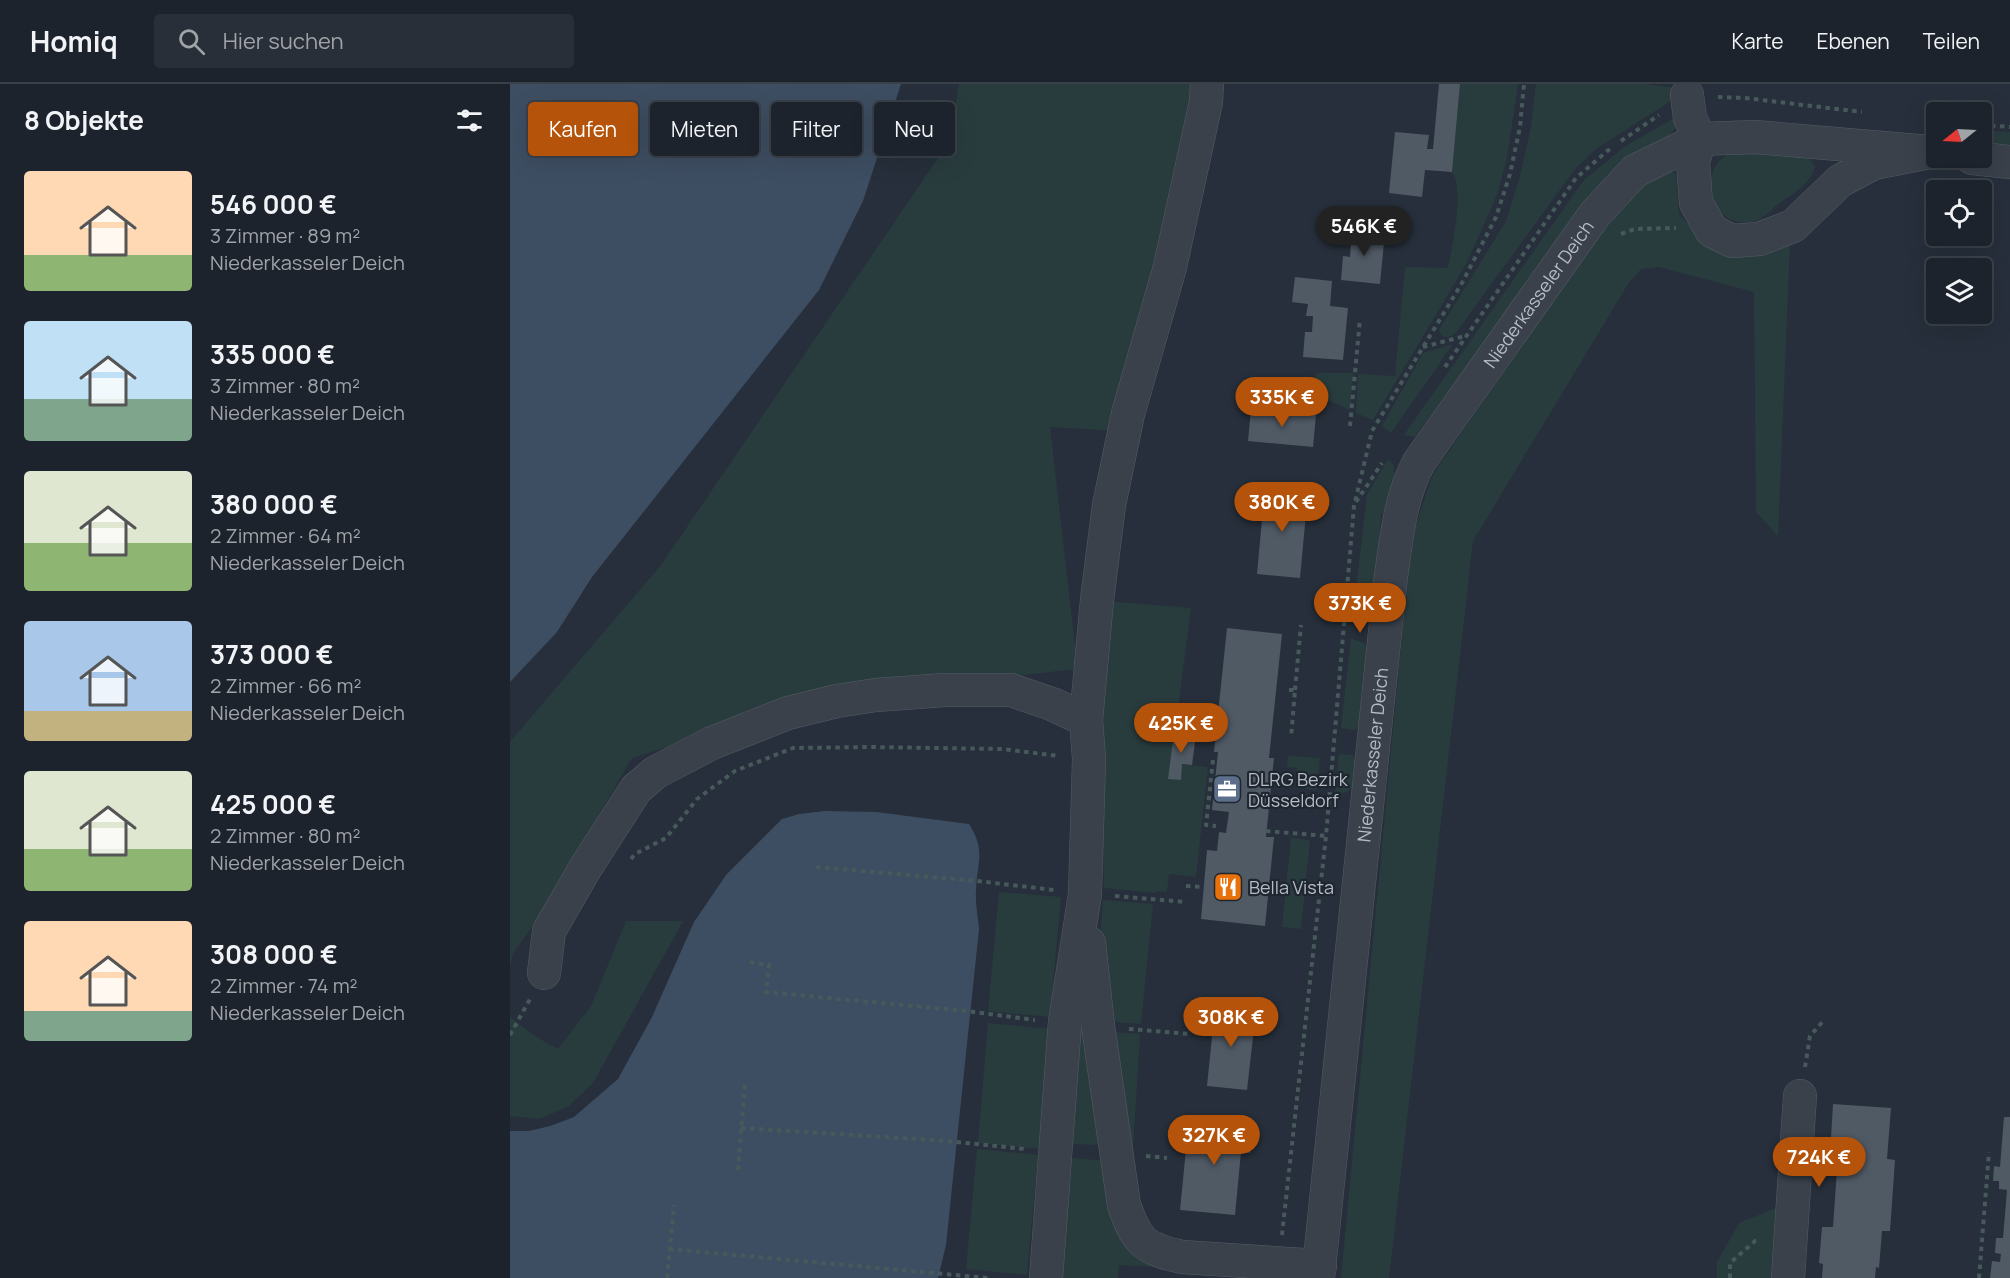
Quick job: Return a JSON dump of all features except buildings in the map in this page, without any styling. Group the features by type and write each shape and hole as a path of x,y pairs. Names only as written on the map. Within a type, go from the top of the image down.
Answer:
{"street":[{"path":"1046,1278 1065,1022 1084,894 1089,759 1086,720 1097,600 1109,505 1128,414 1170,267 1206,102 1207,84"},
{"path":"1688,95 1690,118 1700,139 1694,162 1696,203 1712,231 1732,241 1759,239 1793,226 1840,181 1874,164 1926,154"},
{"path":"1700,139 1755,137 1926,152"},
{"name":"Niederkasseler Deich","path":"1319,1272 1390,584 1398,520 1410,480 1419,462 1595,214 1635,171 1700,139"},
{"path":"1992,160 2010,162"},
{"path":"544,973 549,931 586,867 636,789 656,772 712,743 788,712 876,695 945,690 1011,690 1052,704 1086,720"},
{"path":"1084,894 1098,1026 1124,1204 1133,1229 1146,1245 1163,1253 1182,1257 1279,1263 1319,1272"},
{"path":"1788,1278 1800,1095"}],"path":[{"path":"1279,1263 1326,836 1354,506 1372,431 1462,283 1496,217 1514,155 1520,126 1524,84"},
{"path":"1688,95 1745,98 1863,112"},
{"path":"1992,126 2010,127"},
{"path":"1615,236 1635,229 1666,228 1712,231"},
{"path":"1350,426 1360,319"},
{"path":"1423,347 1466,336"},
{"path":"1291,738 1301,625"},
{"path":"1288,690 1295,690"},
{"path":"629,861 635,854 666,838 697,799 735,771 793,748 1002,749 1089,759"},
{"path":"1214,760 1206,825 1216,826"},
{"path":"1266,831 1326,836"},
{"path":"816,867 1186,902"},
{"path":"1186,886 1204,887"},
{"path":"750,963 769,965 766,992 1040,1020"},
{"path":"510,1035 544,973"},
{"path":"1800,1095 1810,1036 1824,1019"},
{"path":"1143,1030 1190,1034"},
{"path":"738,1170 745,1084"},
{"path":"741,1128 948,1141 1034,1150"},
{"path":"1979,1278 1989,1152"},
{"path":"1139,1155 1167,1158"},
{"path":"667,1278 674,1206"},
{"path":"1730,1278 1730,1263 1755,1241 1791,1233"},
{"path":"669,1249 988,1278"}],"shaded area":[{"path":"959,84 1194,84 1118,431 1050,427 1075,646 1075,669 818,700 632,758 540,916 513,953 510,967 510,742 661,565 939,156 955,156 955,107"},
{"path":"1460,84 1518,84 1507,158 1498,192 1465,266 1373,420 1356,413 1358,374 1395,376 1405,267 1448,268 1458,204 1456,180 1452,172"},
{"path":"1536,84 1647,84 1676,88 1677,97 1596,149 1575,169 1455,334 1449,337 1442,336 1439,330 1506,221 1520,176 1531,127"},
{"path":"1676,117 1675,128 1669,136 1627,162 1595,191 1415,437 1404,435 1583,181 1624,147"},
{"path":"1992,131 2010,132 2010,146 1992,144"},
{"path":"1734,151 1787,157 1805,155 1815,166 1810,178 1792,195 1758,220 1740,222 1728,218 1718,209 1711,184 1714,171 1721,159"},
{"path":"1667,166 1676,175 1679,214 1696,232 1790,244 1778,536 1756,512 1754,292 1659,267 1641,269 1628,284 1473,541 1389,1278 1341,1278 1411,540 1433,474 1620,204"},
{"path":"1453,344 1391,433 1382,426 1423,353"},
{"path":"1316,373 1353,373 1350,410 1311,393"},
{"path":"1388,459 1394,466 1395,481 1381,517 1374,597 1365,604 1354,604 1367,495"},
{"path":"1106,601 1191,608 1169,779 1180,780 1182,764 1208,767 1196,877 1169,874 1167,892 1104,888 1100,710"},
{"path":"1351,638 1364,643 1369,654 1360,726 1354,730 1341,728"},
{"path":"1339,754 1352,755 1357,760 1354,786 1347,792 1335,794"},
{"path":"1288,756 1320,758 1317,790 1296,788 1297,768 1287,767"},
{"path":"1291,838 1310,840 1301,929 1282,927"},
{"path":"999,892 1061,897 1050,1017 988,1011"},
{"path":"1103,900 1153,904 1141,1024 1102,1021 1098,965"},
{"path":"626,921 683,921 593,1083 569,1106 540,1119 510,1116 510,1017 538,1038 558,1049 591,1006"},
{"path":"988,1023 1051,1029 1040,1149 978,1143"},
{"path":"1075,1031 1090,1031 1107,1145 1067,1144"},
{"path":"1103,1031 1140,1034 1133,1148 1120,1147"},
{"path":"977,1149 1038,1155 1027,1275 966,1269"},
{"path":"1064,1157 1107,1161 1160,1267 1119,1265 1118,1278 1054,1278"},
{"path":"1776,1208 1771,1278 1717,1278 1717,1262 1739,1223"}],"water":[{"path":"510,84 901,84 895,102 874,102 874,156 878,156 863,201 819,290 592,577 557,632 510,682"},
{"path":"825,811 876,812 969,824 979,849 976,905 979,929 946,1245 938,1278 510,1278 510,1131 529,1131 574,1117 618,1079 652,1017 694,922 726,875 782,819 799,814"}],"place":[{"name":"DLRG Bezirk Düsseldorf","path":"1227,789"},
{"name":"Bella Vista","path":"1228,887"}]}
